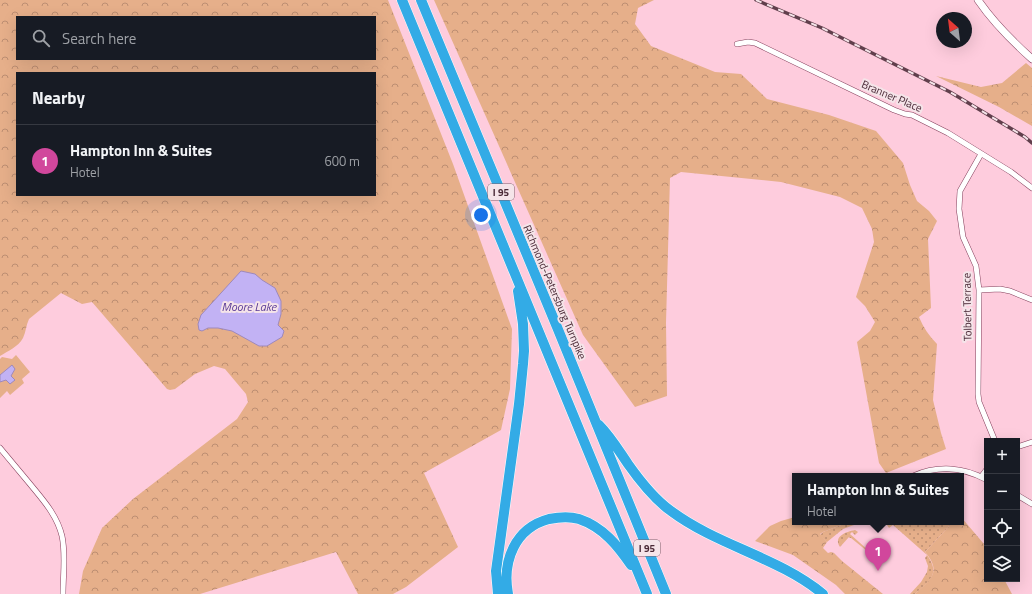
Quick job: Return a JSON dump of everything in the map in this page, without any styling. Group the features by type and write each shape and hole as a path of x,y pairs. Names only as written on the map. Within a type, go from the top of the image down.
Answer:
{"highway":[{"name":"I 95","path":"402,0 645,589"},
{"name":"Richmond-Petersburg Turnpike","path":"421,0 666,594"},
{"path":"498,594 496,570 519,404 524,351 524,324 513,269"},
{"path":"595,420 608,434 629,466 644,484 661,503 670,510 694,527 801,578 823,594"},
{"path":"508,594 507,566 513,547 524,533 531,528 540,522 556,517 574,518 586,522 600,530 618,546 645,589"}],"street":[{"path":"978,0 1011,40 1032,59"},
{"name":"Branner Place","path":"736,44 748,42 755,43 894,110 912,115 948,133 1012,172 1032,188"},
{"name":"Tolbert Terrace","path":"981,154 960,191 959,209 963,237 976,266 979,290 979,402 994,438"},
{"path":"979,290 1000,289 1010,291 1032,300"},
{"path":"1020,446 1032,442"},
{"path":"0,448 45,502 57,522 64,548 63,594"},
{"path":"921,473 941,468 953,469 965,471 984,478"},
{"path":"981,477 984,473"},
{"path":"1020,497 1032,504"}],"green space":[{"path":"0,0 388,0 453,164 512,329 510,389 501,430 424,473 458,547 406,587 393,594 358,594 336,552 200,594 79,594 83,571 102,528 133,499 237,419 248,402 246,394 225,369 214,366 195,374 175,389 167,389 92,302 82,304 61,293 29,319 24,336 13,348 0,356"},
{"path":"434,0 654,0 638,8 635,24 651,46 715,72 741,74 767,99 829,115 876,131 903,163 917,201 929,211 937,221 928,239 931,308 919,317 926,331 937,344 933,400 946,449 886,473 879,463 857,342 870,331 875,322 865,306 856,297 874,242 872,229 862,208 840,197 781,182 681,172 670,178 666,323 667,396 635,407 583,335"},
{"path":"1026,63 1032,68 1032,126 999,107 936,76 981,87 1002,83"},
{"path":"16,355 30,372 22,379 24,383 10,395 7,391 0,398 0,359 2,357 12,359"},
{"path":"792,518 792,525 841,525 820,534 827,542 823,548 828,553 834,553 883,594 845,594 836,585 793,555 755,541 770,526"},
{"path":"964,521 984,544 984,582 1006,582 1012,594 915,594 926,584 932,575 934,570 930,559 925,552 950,525 964,525"},
{"path":"841,525 854,525 843,529 827,542 820,535 823,532"},
{"path":"893,525 950,525 925,552 930,559 933,565 930,580 915,594 910,594 921,582 927,572 928,566 925,558 927,555"},
{"path":"855,530 858,532 855,535 852,532 850,534 868,550 867,551 849,537 840,547 838,543 839,537 844,533"}],"water":[{"name":"Moore Lake","path":"241,271 255,274 275,288 281,301 281,314 278,325 284,331 282,337 267,346 259,346 232,331 218,328 208,328 202,331 199,330 198,324 201,315"},
{"path":"12,365 15,369 11,376 15,380 10,384 6,380 0,382 0,375"}],"railway":[{"path":"756,0 822,28 950,92 1025,137 1032,143"}],"place":[{"name":"Hampton Inn & Suites","path":"878,571"}]}
